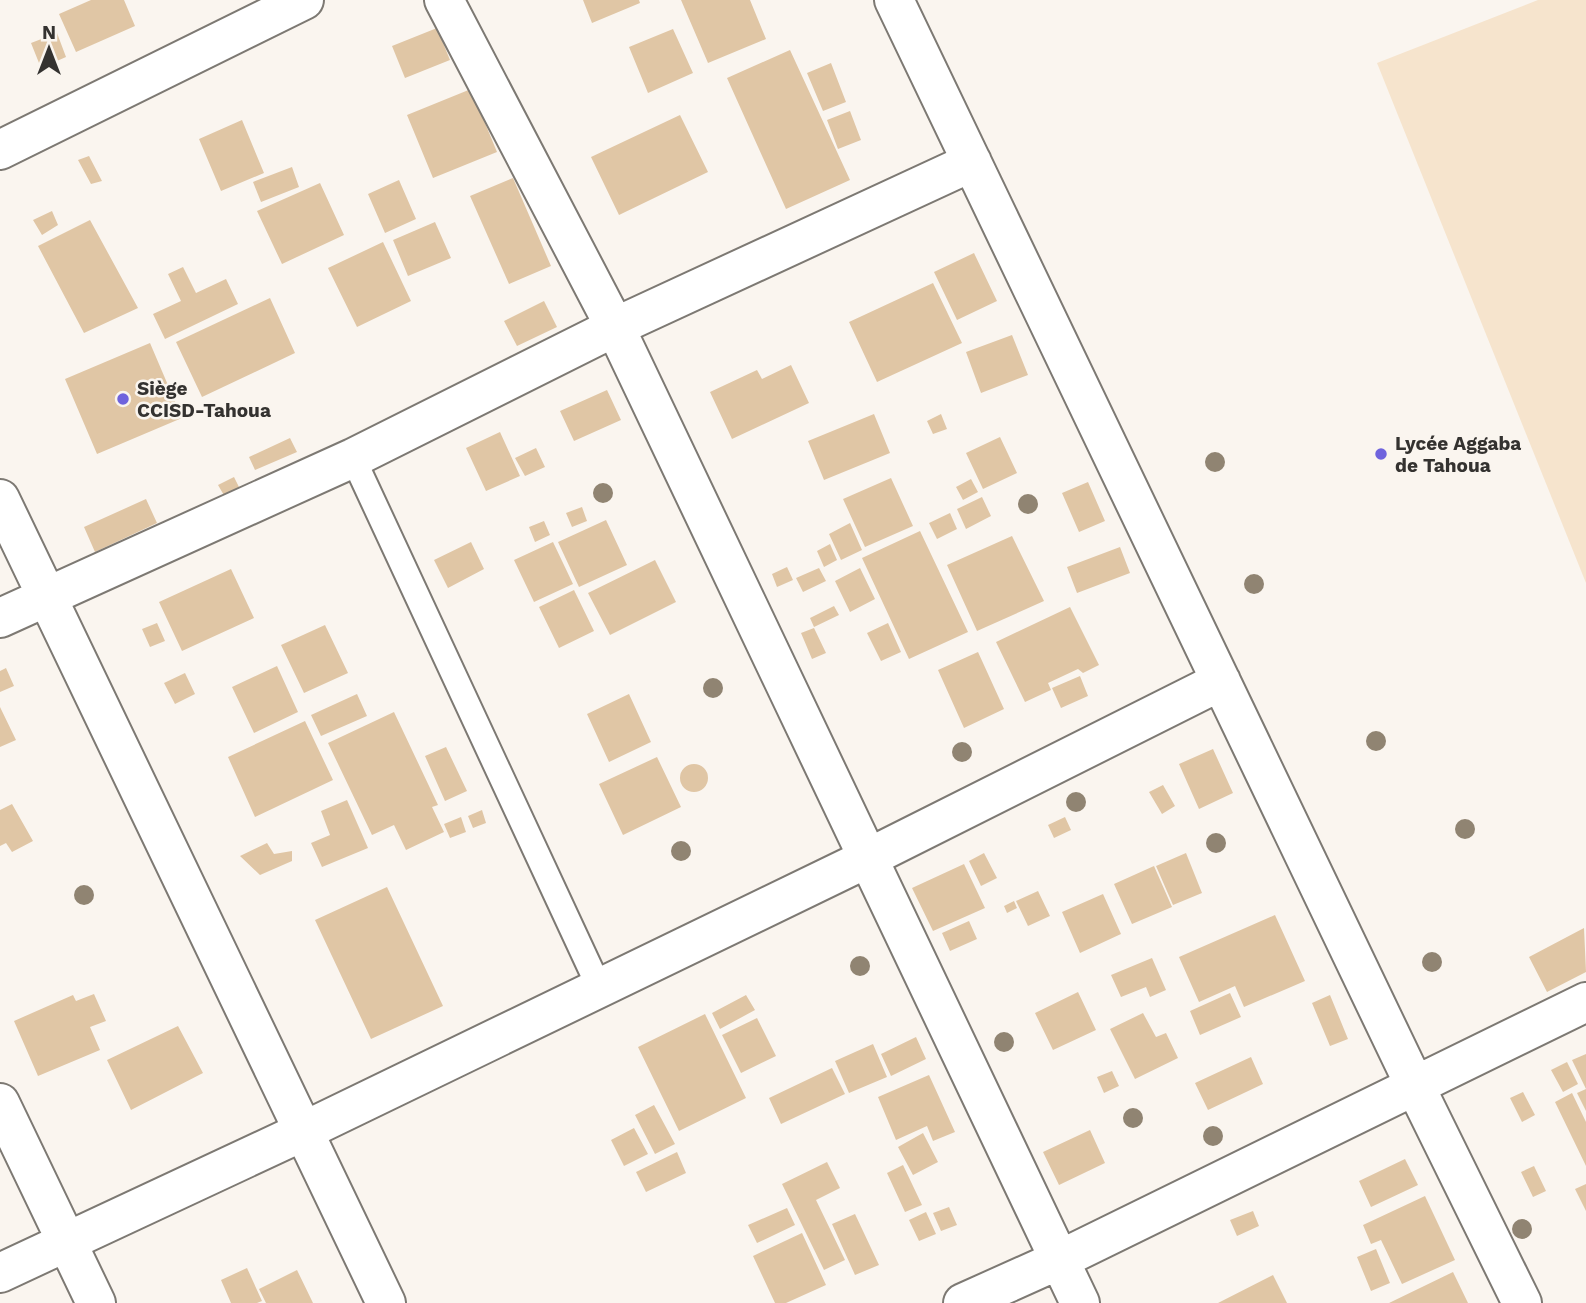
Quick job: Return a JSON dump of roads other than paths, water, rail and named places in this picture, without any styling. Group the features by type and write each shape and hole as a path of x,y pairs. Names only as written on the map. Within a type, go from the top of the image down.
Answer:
{"street":[{"path":"0,150 304,0"},
{"path":"444,0 615,327 1080,1303"},
{"path":"894,0 1415,1086 1522,1303"},
{"path":"0,618 353,458 615,327 972,162"},
{"path":"0,499 386,1303"},
{"path":"0,1273 304,1131 868,858 1221,681"},
{"path":"963,1303 1061,1259 1586,1002"},
{"path":"0,1103 96,1303"}],"lane":[{"path":"353,458 599,987"}],"place":[{"name":"Siège CCISD-Tahoua","path":"123,399"},
{"name":"Lycée Aggaba de Tahoua","path":"1381,454"}]}
